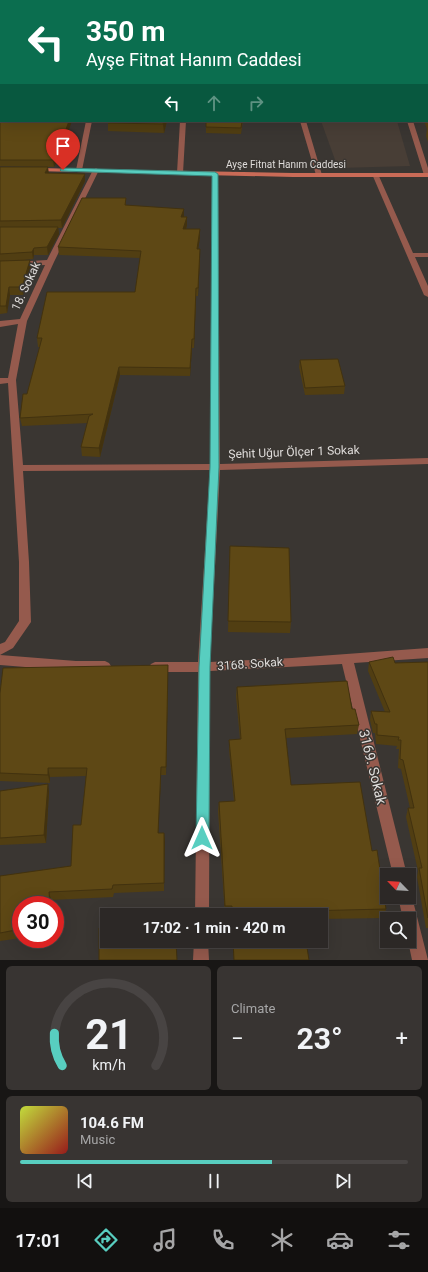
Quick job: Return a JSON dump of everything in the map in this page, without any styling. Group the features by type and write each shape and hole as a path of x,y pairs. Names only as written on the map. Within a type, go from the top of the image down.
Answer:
{"street":[{"path":"79,170 89,122"},
{"path":"180,173 183,122"},
{"path":"303,122 319,175"},
{"path":"410,122 428,175"},
{"name":"Ayşe Fitnat Hanım Caddesi","path":"32,170 96,170 215,174 428,175"},
{"name":"18. Sokak","path":"0,650 10,645 25,622 24,562 16,468 12,380 23,321 50,262 62,231 96,170"},
{"path":"202,908 204,667 215,467 215,174"},
{"path":"375,174 428,295"},
{"path":"410,255 428,255"},
{"path":"0,265 50,262"},
{"path":"0,324 23,321"},
{"path":"0,382 12,380"},
{"name":"Şehit Uğur Ölçer 1 Sokak","path":"16,468 215,467 428,461"},
{"name":"3168. Sokak","path":"140,667 204,667 347,659 428,652"},
{"name":"3169. Sokak","path":"347,659 398,868"},
{"path":"0,660 76,666 116,666"},
{"path":"407,904 420,960"},
{"path":"201,948 201,960"}],"shaded area":[{"path":"321,122 397,122 410,166 338,168"}],"building":[{"path":"0,122 69,122 65,132 70,132 53,160 0,160"},
{"path":"108,122 164,122 163,124"},
{"path":"206,122 242,122 241,128 206,127"},
{"path":"0,167 48,167 45,173 85,174 61,220 0,221"},
{"path":"82,198 126,198 125,205 184,209 181,217 187,217 183,229 200,229 197,249 200,249 198,288 196,288 194,339 192,339 190,368 119,367 99,448 81,447 89,416 93,414 20,418 23,394 27,394 42,338 37,338 47,292 135,292 141,251 58,247"},
{"path":"0,227 58,227 47,247 34,248 32,252 0,254"},
{"path":"30,260 22,287 9,287 6,306 0,306 0,261"},
{"path":"338,359 345,386 305,388 300,360"},
{"path":"230,546 289,548 291,622 228,621"},
{"path":"393,657 395,663 428,662 428,918 419,868 422,868 408,808 414,808 403,760 400,759 401,740 398,740 399,737 377,735 377,724 375,724 371,711 390,712 369,662"},
{"path":"168,665 166,767 161,767 158,833 164,833 164,883 113,885 112,889 49,892 49,896 12,896 12,931 0,933 0,876 71,866 73,825 81,825 87,768 48,768 48,775 0,773 0,693 3,668"},
{"path":"347,681 352,709 355,709 359,725 285,729 291,785 360,782 372,851 377,850 380,870 380,904 385,904 386,909 328,910 328,908 232,908 232,906 225,906 219,802 235,801 229,740 241,739 237,687"},
{"path":"48,784 44,835 0,838 0,791"},
{"path":"99,928 100,948 176,948 177,960 99,960"},
{"path":"233,948 307,948 309,960 234,960"}],"route":[{"path":"63,170 215,174 215,467 204,667 202,838"}]}
